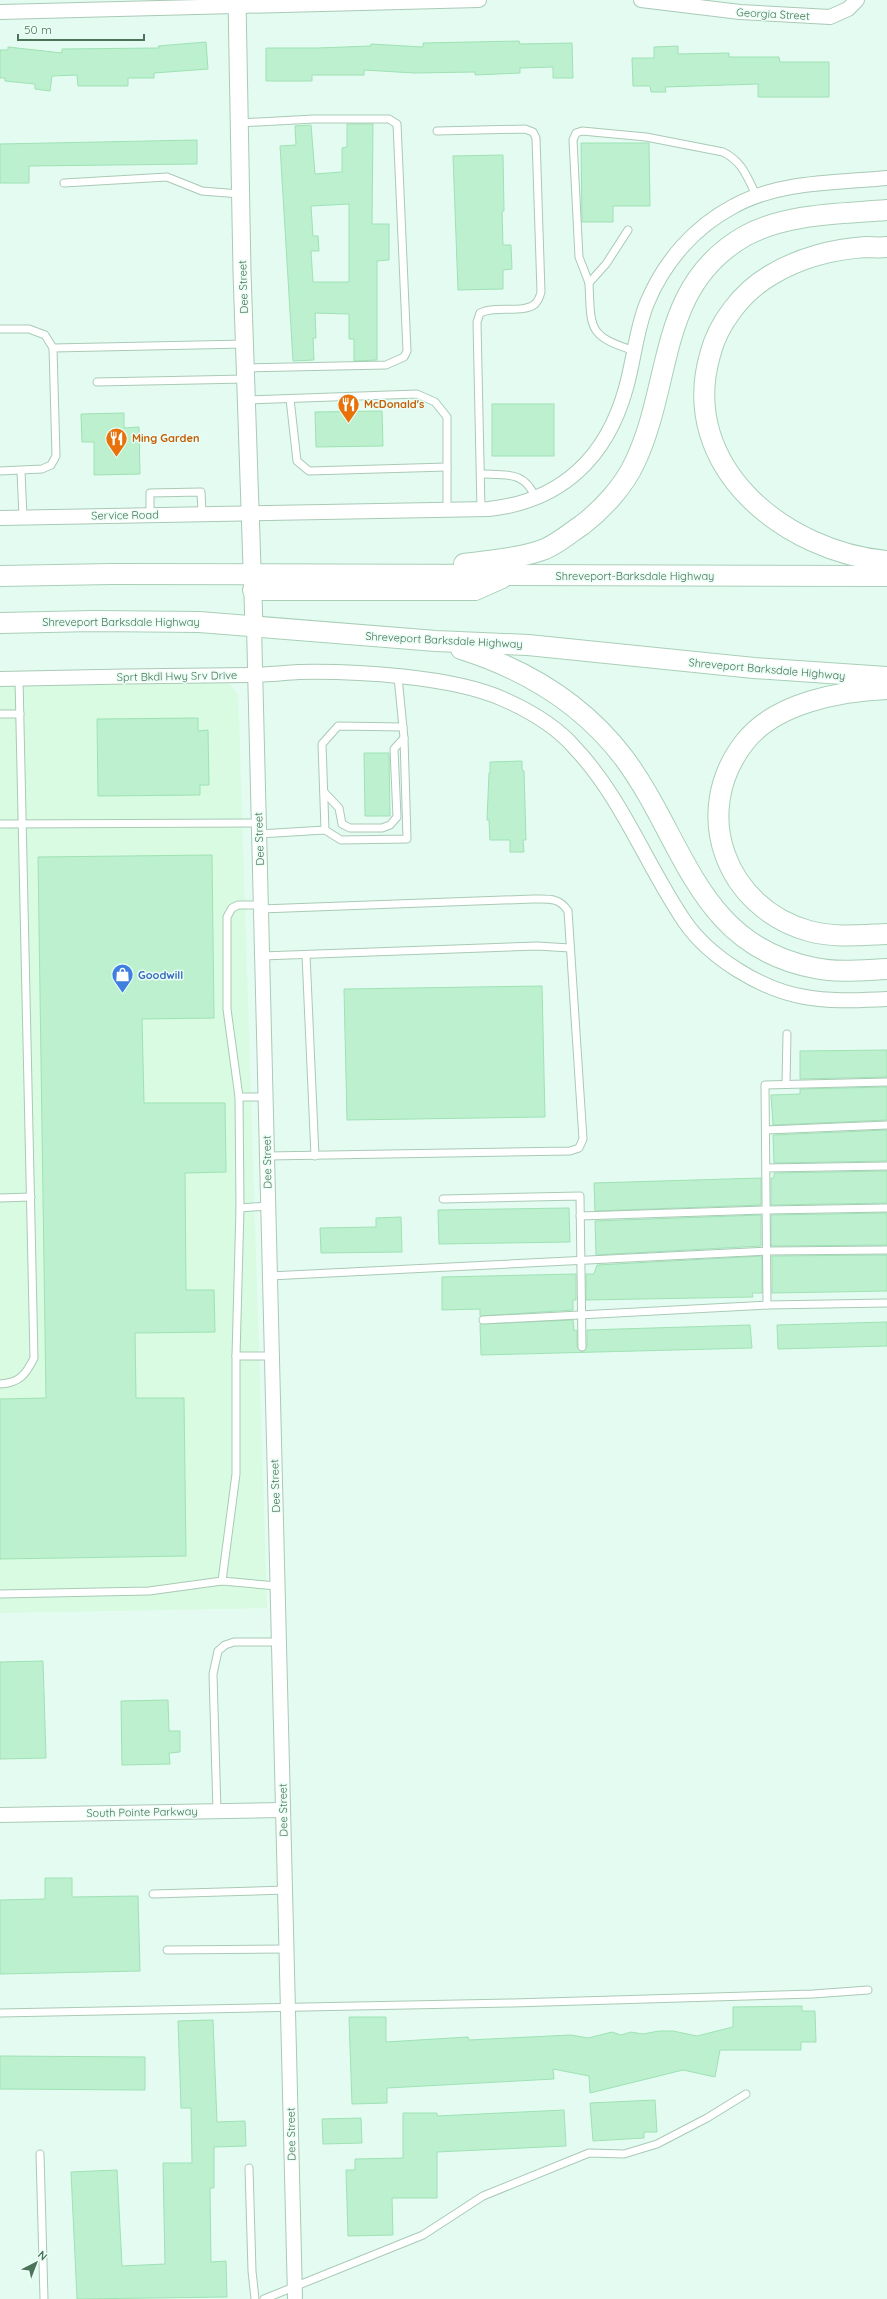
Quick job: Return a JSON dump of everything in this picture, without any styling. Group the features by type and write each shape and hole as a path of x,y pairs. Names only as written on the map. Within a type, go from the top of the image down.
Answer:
{"main road":[{"path":"253,582 383,574 496,560 545,549 564,538 592,517 616,491 635,462 652,415 671,336 681,306 696,280 717,257 746,236 779,223 806,218 887,210"},
{"path":"887,247 866,247 830,252 796,262 770,275 747,294 736,305 719,330 712,345 704,372 703,401 707,429 720,459 738,486 761,509 776,521 831,548 871,560 887,561"},
{"name":"Shreveport-Barksdale Highway","path":"383,574 511,574 641,577 887,576"},
{"path":"0,576 253,582 475,590 511,574"},
{"name":"Shreveport Barksdale Highway","path":"0,623 94,621 198,622 436,642 528,645 740,667 887,677"},
{"path":"436,642 489,658 512,668 551,690 586,718 624,759 649,796 705,897 730,927 744,940 786,962 816,969 887,969"},
{"path":"887,689 865,690 807,702 780,714 767,723 744,742 730,766 721,792 718,820 721,845 730,870 745,891 764,909 784,922 809,931 837,935 887,934"}],"street":[{"path":"0,12 237,3 479,0"},
{"name":"Georgia Street","path":"641,0 740,12 835,16 848,9 857,0"},
{"name":"Dee Street","path":"237,3 244,344 253,582"},
{"name":"Service Road","path":"0,518 202,513 482,509 505,507 536,499 564,483 597,451 613,425 626,388 647,303 662,272 680,249 705,225 734,206 757,197 803,185 887,178"},
{"path":"253,582 254,675"},
{"name":"Sprt Bkdl Hwy Srv Drive","path":"0,679 254,675 301,672 398,677 450,684 501,698 535,716 574,745 598,774 619,805 686,924 714,953 744,974 776,990 803,997 831,1001 887,999"},
{"name":"Dee Street","path":"254,675 266,1097 277,1586 280,1642 295,2292"},
{"name":"South Pointe Parkway","path":"0,1815 283,1810"}],"lane":[{"path":"97,382 386,365 404,357 407,351 397,124 389,119 314,119 239,123"},
{"path":"437,131 525,130 533,132 536,138 541,292 536,303 526,308 489,308 480,313 477,322 482,509"},
{"path":"635,351 612,344 598,336 591,322 588,283 579,257 573,140 576,133 582,131 646,137 723,152 735,158 743,168 757,197"},
{"path":"64,183 167,177 202,191 240,194"},
{"path":"588,283 606,264 628,230"},
{"path":"0,329 29,329 45,335 53,348 56,456 51,465 42,469 0,471"},
{"path":"53,348 244,344"},
{"path":"247,400 417,394 435,402 447,417 447,509"},
{"path":"290,399 297,461 309,471 447,467"},
{"path":"21,471 22,517"},
{"path":"481,474 511,475 522,478 531,488 536,499"},
{"path":"150,514 150,493 201,492 202,513"},
{"path":"0,824 325,830 341,840 407,839 404,738 398,677"},
{"path":"0,1384 6,1384 25,1376 34,1358 19,679"},
{"path":"0,714 20,714"},
{"path":"325,830 322,744 338,726 403,727"},
{"path":"324,792 339,808 342,824 350,828 382,828 390,825 397,817 394,749 404,738"},
{"path":"222,1581 236,1474 236,1356 240,1208 239,1097 228,1009 227,918 232,908 238,905 261,907 554,899 563,903 568,911 582,1139 579,1148 570,1151 267,1156"},
{"path":"262,956 537,946 570,948"},
{"path":"306,955 315,1156"},
{"path":"786,1084 787,1034"},
{"path":"767,1305 765,1085 887,1082"},
{"path":"239,1097 266,1097"},
{"path":"766,1130 887,1125"},
{"path":"766,1168 887,1166"},
{"path":"444,1198 580,1196 583,1315 582,1347"},
{"path":"0,1198 31,1197"},
{"path":"240,1208 268,1206"},
{"path":"580,1216 887,1208"},
{"path":"270,1276 767,1252 887,1250"},
{"path":"483,1320 767,1305 887,1303"},
{"path":"236,1356 271,1356"},
{"path":"0,1594 148,1591 222,1581 277,1586"},
{"path":"217,1811 213,1674 218,1651 225,1645 234,1642 280,1642"},
{"path":"153,1894 285,1890"},
{"path":"167,1950 287,1949"},
{"path":"0,2013 513,2003 813,1994 868,1990"},
{"path":"264,2299 295,2292 423,2235 483,2196 589,2153 624,2154 657,2144 707,2118 746,2094"},
{"path":"40,2154 44,2299"},
{"path":"249,2168 252,2272 255,2299"}],"shaded area":[{"path":"228,682 238,694 239,717 267,1608 0,1613 0,685"}],"building":[{"path":"519,41 520,44 572,43 573,78 553,78 553,67 520,68 520,73 475,75 475,72 414,73 364,70 364,75 312,75 312,81 266,81 266,48 371,46 371,44 423,47 423,43"},
{"path":"206,42 208,69 154,73 154,78 128,78 128,86 78,86 77,75 52,76 50,91 35,89 35,84 5,81 5,78 0,78 0,50 8,50 8,47 62,53 62,49 159,48 158,46"},
{"path":"678,46 678,54 729,53 729,57 779,57 780,62 829,62 829,97 758,97 758,84 665,87 666,92 651,92 650,86 633,86 632,58 654,58 654,47"},
{"path":"347,124 373,124 372,224 389,224 389,260 377,261 377,360 354,361 354,339 349,339 349,314 315,313 316,338 313,338 314,360 293,361 280,146 296,145 295,126 311,125 315,174 342,172 342,148 347,147","holes":["349,204 349,282 313,282 311,251 319,251 318,236 313,236 311,206"]},
{"path":"197,140 197,164 29,166 29,183 0,183 0,144"},
{"path":"581,143 649,143 650,206 613,206 613,222 582,222"},
{"path":"503,155 503,245 511,245 512,269 503,270 503,289 458,290 453,156"},
{"path":"492,404 554,404 554,456 492,456"},
{"path":"382,411 383,446 316,447 315,412"},
{"name":"Ming Garden","path":"124,413 124,428 139,427 140,474 94,475 94,442 82,442 81,414"},
{"path":"198,718 198,731 208,730 209,785 200,785 200,795 98,796 97,719"},
{"path":"364,753 389,753 390,816 365,816"},
{"path":"522,761 522,770 524,771 526,840 523,840 524,852 510,852 510,840 490,840 489,820 487,820 490,762"},
{"path":"212,855 214,1018 142,1019 144,1103 225,1103 226,1172 185,1173 186,1290 214,1290 215,1332 135,1333 136,1398 184,1398 186,1556 0,1559 0,1399 46,1398 38,857"},
{"path":"542,986 545,1117 347,1120 344,989"},
{"path":"887,1050 887,1077 800,1079 800,1051"},
{"path":"887,1087 887,1120 773,1125 771,1095 800,1094 800,1089"},
{"path":"887,1130 887,1161 774,1163 773,1135"},
{"path":"887,1171 887,1203 771,1205 771,1178 774,1178 774,1173"},
{"path":"761,1178 761,1205 595,1211 594,1183"},
{"path":"569,1208 570,1242 439,1244 438,1210"},
{"path":"887,1213 887,1245 771,1246 771,1215"},
{"path":"761,1215 761,1246 596,1255 595,1221"},
{"path":"401,1217 402,1252 321,1253 320,1228 376,1227 376,1218"},
{"path":"887,1255 887,1291 772,1293 772,1256"},
{"path":"762,1256 762,1293 752,1293 753,1297 586,1300 586,1274 594,1274 597,1265"},
{"path":"576,1274 576,1300 573,1300 573,1310 480,1316 480,1309 442,1310 442,1277"},
{"path":"573,1320 574,1331 577,1330 577,1347 582,1352 587,1347 587,1330 750,1325 752,1348 481,1355 480,1324"},
{"path":"887,1322 887,1346 778,1349 777,1325"},
{"path":"43,1661 46,1758 0,1759 0,1662"},
{"path":"168,1700 169,1731 180,1731 180,1752 169,1753 170,1764 122,1765 121,1701"},
{"path":"45,1878 72,1878 72,1897 138,1896 140,1971 0,1974 0,1900 45,1899"},
{"path":"802,2006 802,2011 815,2011 816,2042 801,2042 801,2050 720,2050 715,2077 683,2070 590,2093 589,2076 553,2069 554,2079 387,2088 387,2103 352,2104 349,2017 386,2017 386,2042 468,2037 469,2040 571,2035 588,2038 612,2032 621,2035 631,2032 643,2034 659,2031 673,2031 697,2036 733,2027 733,2007"},
{"path":"213,2020 217,2122 245,2121 246,2146 214,2147 214,2188 210,2188 211,2262 226,2261 227,2297 77,2299 71,2172 117,2170 122,2266 165,2264 163,2163 192,2163 191,2108 181,2108 178,2021"},
{"path":"0,2056 145,2057 145,2090 0,2089"},
{"path":"655,2100 657,2132 644,2132 644,2138 593,2141 590,2103"},
{"path":"564,2110 566,2146 437,2152 437,2198 392,2198 393,2235 348,2236 346,2170 355,2170 355,2159 403,2158 403,2113 437,2113 437,2116"},
{"path":"361,2118 362,2143 323,2144 322,2119"}],"place":[{"name":"McDonald's","path":"349,424"},
{"name":"Ming Garden","path":"117,458"},
{"name":"Goodwill","path":"123,994"}]}
